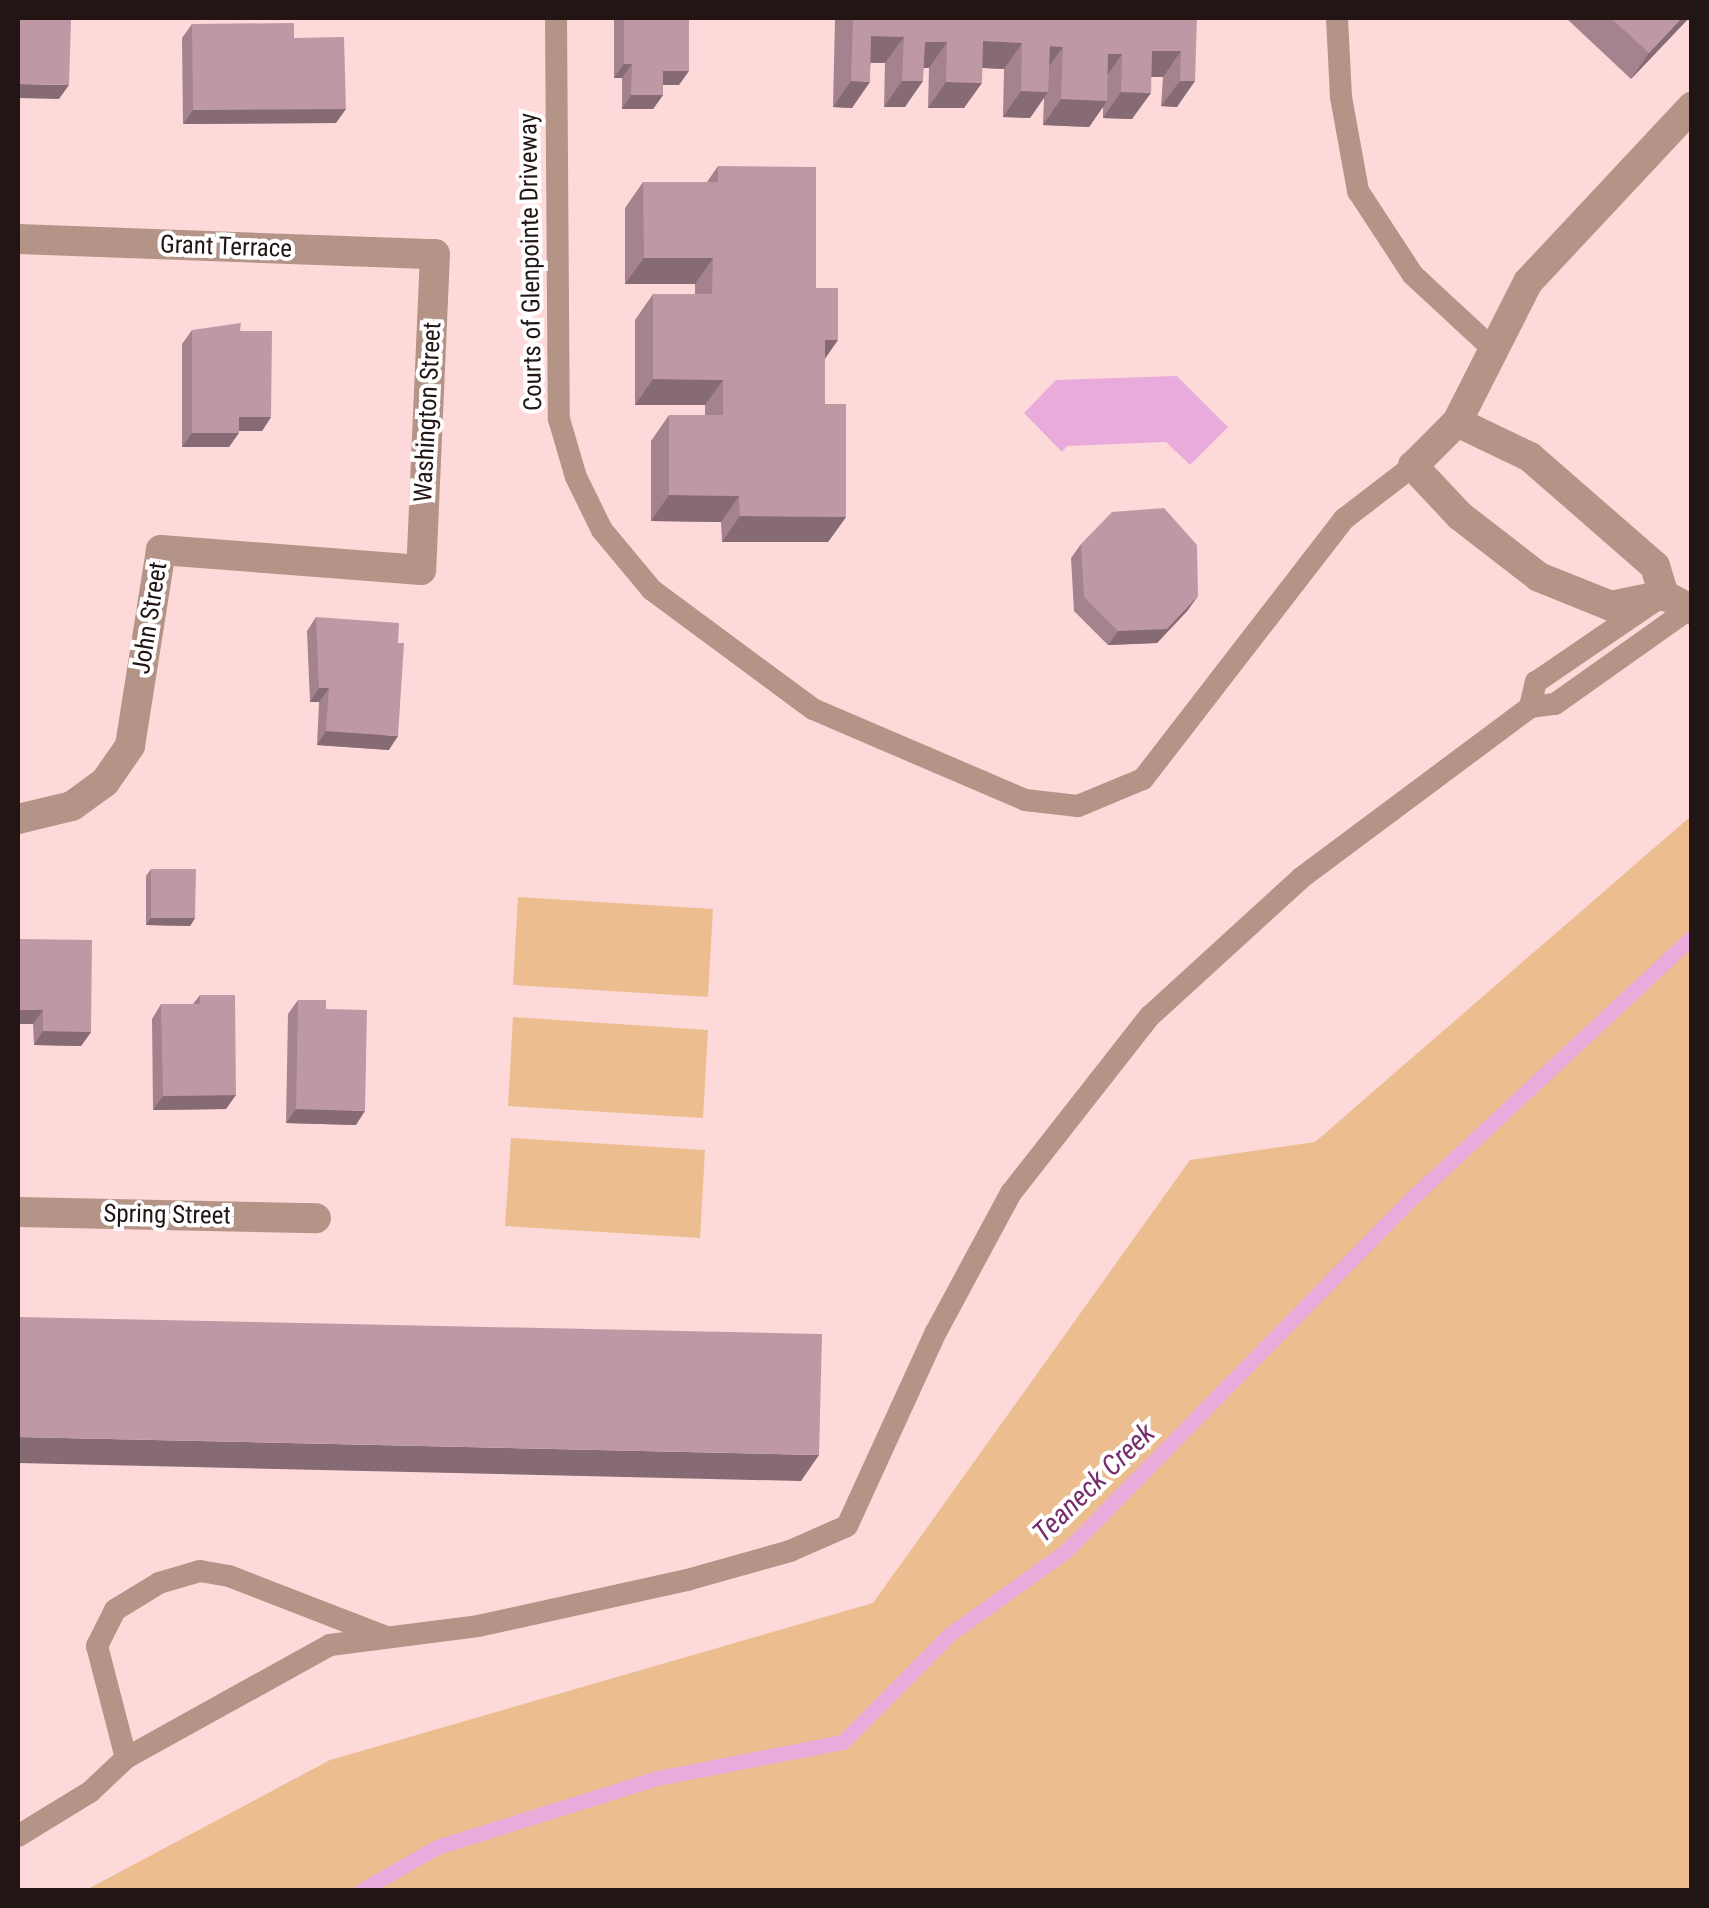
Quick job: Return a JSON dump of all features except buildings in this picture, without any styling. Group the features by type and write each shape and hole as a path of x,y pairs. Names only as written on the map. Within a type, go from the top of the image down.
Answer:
{"street":[{"path":"1681,605 1610,606 1540,576 1460,516 1413,466 1457,422 1528,282 1692,107"},
{"name":"Grant Terrace","path":"18,240 435,254"},
{"name":"Washington Street","path":"421,570 435,254"},
{"path":"1457,422 1530,457 1655,566 1681,605"},
{"name":"John Street","path":"18,819 72,806 105,782 130,746 160,550 421,570"},
{"name":"Spring Street","path":"18,1212 316,1218"}],"lane":[{"name":"Courts of Glenpointe Driveway","path":"556,18 559,419 576,477 602,530 652,590 717,644 814,709 1025,800 1078,806 1143,778 1344,519 1413,466"},
{"path":"1337,18 1341,98 1358,191 1413,275 1494,350"},
{"path":"1530,708 1536,682 1681,605"},
{"path":"18,1836 90,1792 126,1758 330,1645 478,1626 687,1580 790,1551 847,1526 936,1332 1011,1194 1150,1016 1300,878 1530,708 1555,704 1681,605"},
{"path":"126,1758 98,1646 114,1610 159,1583 200,1571 228,1576 387,1638"}],"shaded area":[{"path":"1177,376 1228,427 1190,465 1166,442 1067,446 1062,452 1024,413 1056,380"},
{"path":"1691,816 1691,1890 86,1890 330,1760 873,1603 1190,1160 1315,1142"},
{"path":"518,897 713,909 708,997 513,985"},
{"path":"513,1017 708,1030 703,1118 508,1106"},
{"path":"511,1138 705,1150 700,1238 505,1226"}],"waterway":[{"name":"Teaneck Creek","path":"362,1890 437,1847 657,1778 843,1742 950,1634 1066,1551 1412,1198 1692,937"}]}
